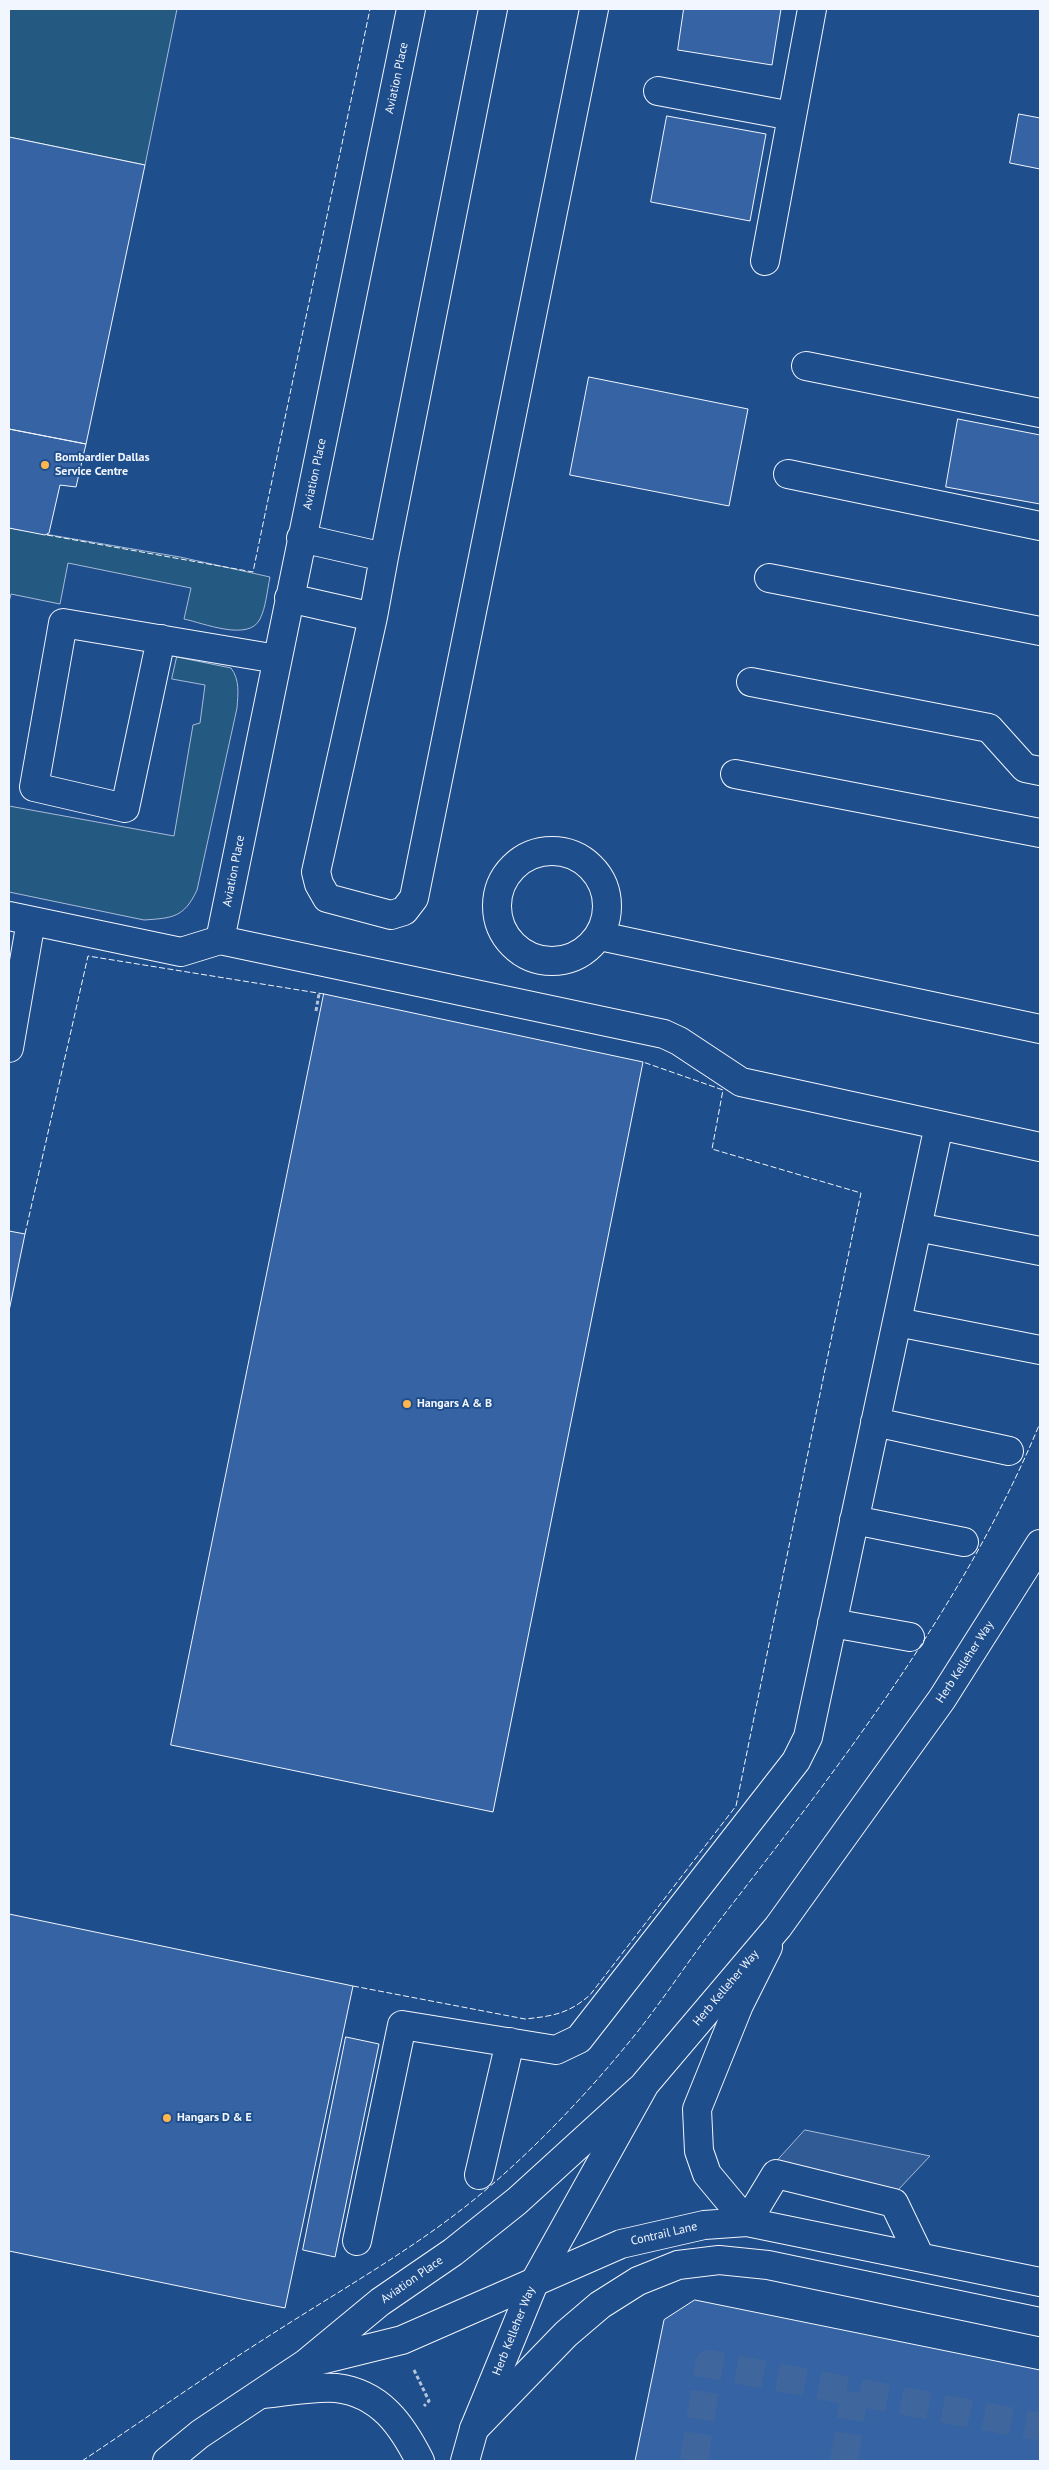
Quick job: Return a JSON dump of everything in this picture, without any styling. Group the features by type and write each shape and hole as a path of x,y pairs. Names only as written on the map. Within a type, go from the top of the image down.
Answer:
{"street":[{"name":"Aviation Place","path":"231,942 277,659 411,9"},
{"path":"492,9 373,617 316,872 319,884 327,898 391,915 404,911 414,898 594,9"},
{"path":"765,261 812,9"},
{"path":"658,91 792,116"},
{"path":"806,366 1040,413"},
{"path":"788,474 1040,526"},
{"path":"301,538 384,557"},
{"path":"769,578 1040,632"},
{"path":"289,598 373,617"},
{"path":"161,639 125,808 34,788 63,623 161,639 277,659"},
{"path":"752,682 989,728 1024,768 1040,771"},
{"path":"735,774 1040,833"},
{"path":"554,850 574,854 590,865 602,880 607,898 607,918 600,936 588,949 573,957 556,961 539,960 523,952 510,941 501,926 497,909 499,892 506,876 518,861 536,853 554,850"},
{"path":"10,1032 20,918 181,952 231,942 664,1034 679,1041 741,1082 1040,1147"},
{"path":"600,936 1040,1029"},
{"path":"357,2241 402,2025 556,2050 579,2039 796,1761 808,1737 939,1125"},
{"path":"917,1227 1040,1251"},
{"path":"897,1322 1040,1350"},
{"path":"875,1422 1009,1451"},
{"path":"854,1520 964,1542"},
{"name":"Herb Kelleher Way","path":"465,2461 474,2429 534,2283 645,2084 778,1927 942,1699 1040,1544"},
{"path":"832,1623 910,1637"},
{"path":"778,1927 739,2005 696,2109 699,2151 707,2174 747,2222 776,2174 894,2203 920,2256"},
{"path":"479,2175 510,2042"},
{"name":"Aviation Place","path":"167,2461 200,2434 305,2364 380,2302 453,2252 517,2201 645,2084"},
{"name":"Contrail Lane","path":"305,2364 402,2340 621,2244 704,2225 747,2222 1040,2282"},
{"path":"474,2429 566,2334 600,2305 638,2281 678,2265 719,2260 768,2265 1040,2322"},
{"path":"258,2394 335,2388 359,2393 386,2410 400,2425 420,2461"}],"path":[{"path":"413,2367 429,2401 418,2411"}],"shaded area":[{"path":"9,9 177,9 145,165 9,137"},
{"path":"9,528 180,557 270,577 262,614 254,626 246,629 225,629 202,624 184,619 191,588 68,563 60,604 11,594 9,602"},
{"path":"177,657 231,668 236,677 238,687 237,708 197,890 187,906 176,915 170,917 144,920 9,892 9,806 174,836 193,725 200,723 205,685 172,679"},
{"path":"805,2130 930,2156 898,2190 776,2162"}],"building":[{"path":"684,9 781,9 772,65 678,50"},
{"path":"1019,114 1040,118 1040,169 1010,163"},
{"path":"667,116 766,134 750,221 651,202"},
{"path":"9,137 145,165 86,444 9,429"},
{"path":"589,377 748,409 729,506 570,475"},
{"path":"958,419 1040,435 1040,504 946,487"},
{"name":"Bombardier Dallas Service Centre","path":"9,429 86,444 76,487 60,485 49,533 45,535 9,528"},
{"name":"Hangars A & B","path":"324,994 643,1062 493,1812 171,1745"},
{"path":"9,1231 25,1234 9,1311"},
{"name":"Hangars D & E","path":"9,1914 353,1986 285,2308 9,2251"},
{"path":"346,2037 379,2044 335,2257 303,2250"},
{"path":"695,2300 1040,2370 1040,2461 635,2461 664,2320"}],"tunnel":[{"path":"694,2461 709,2364 1040,2427"},
{"path":"844,2461 855,2390"}],"fence":[{"path":"47,535 253,572 370,9"},
{"path":"25,1234 88,956 324,994"},
{"path":"353,1986 525,2019 552,2015 567,2010 590,1995 736,1806 861,1193 712,1149 723,1090 643,1062"},
{"path":"82,2461 230,2361 395,2257 461,2210 548,2133 588,2090 649,2017 852,1746 895,1685 936,1622 974,1557 1009,1491 1040,1423"}],"place":[{"name":"Bombardier Dallas Service Centre","path":"45,465"},
{"name":"Hangars A & B","path":"407,1404"},
{"name":"Hangars D & E","path":"167,2118"}]}
